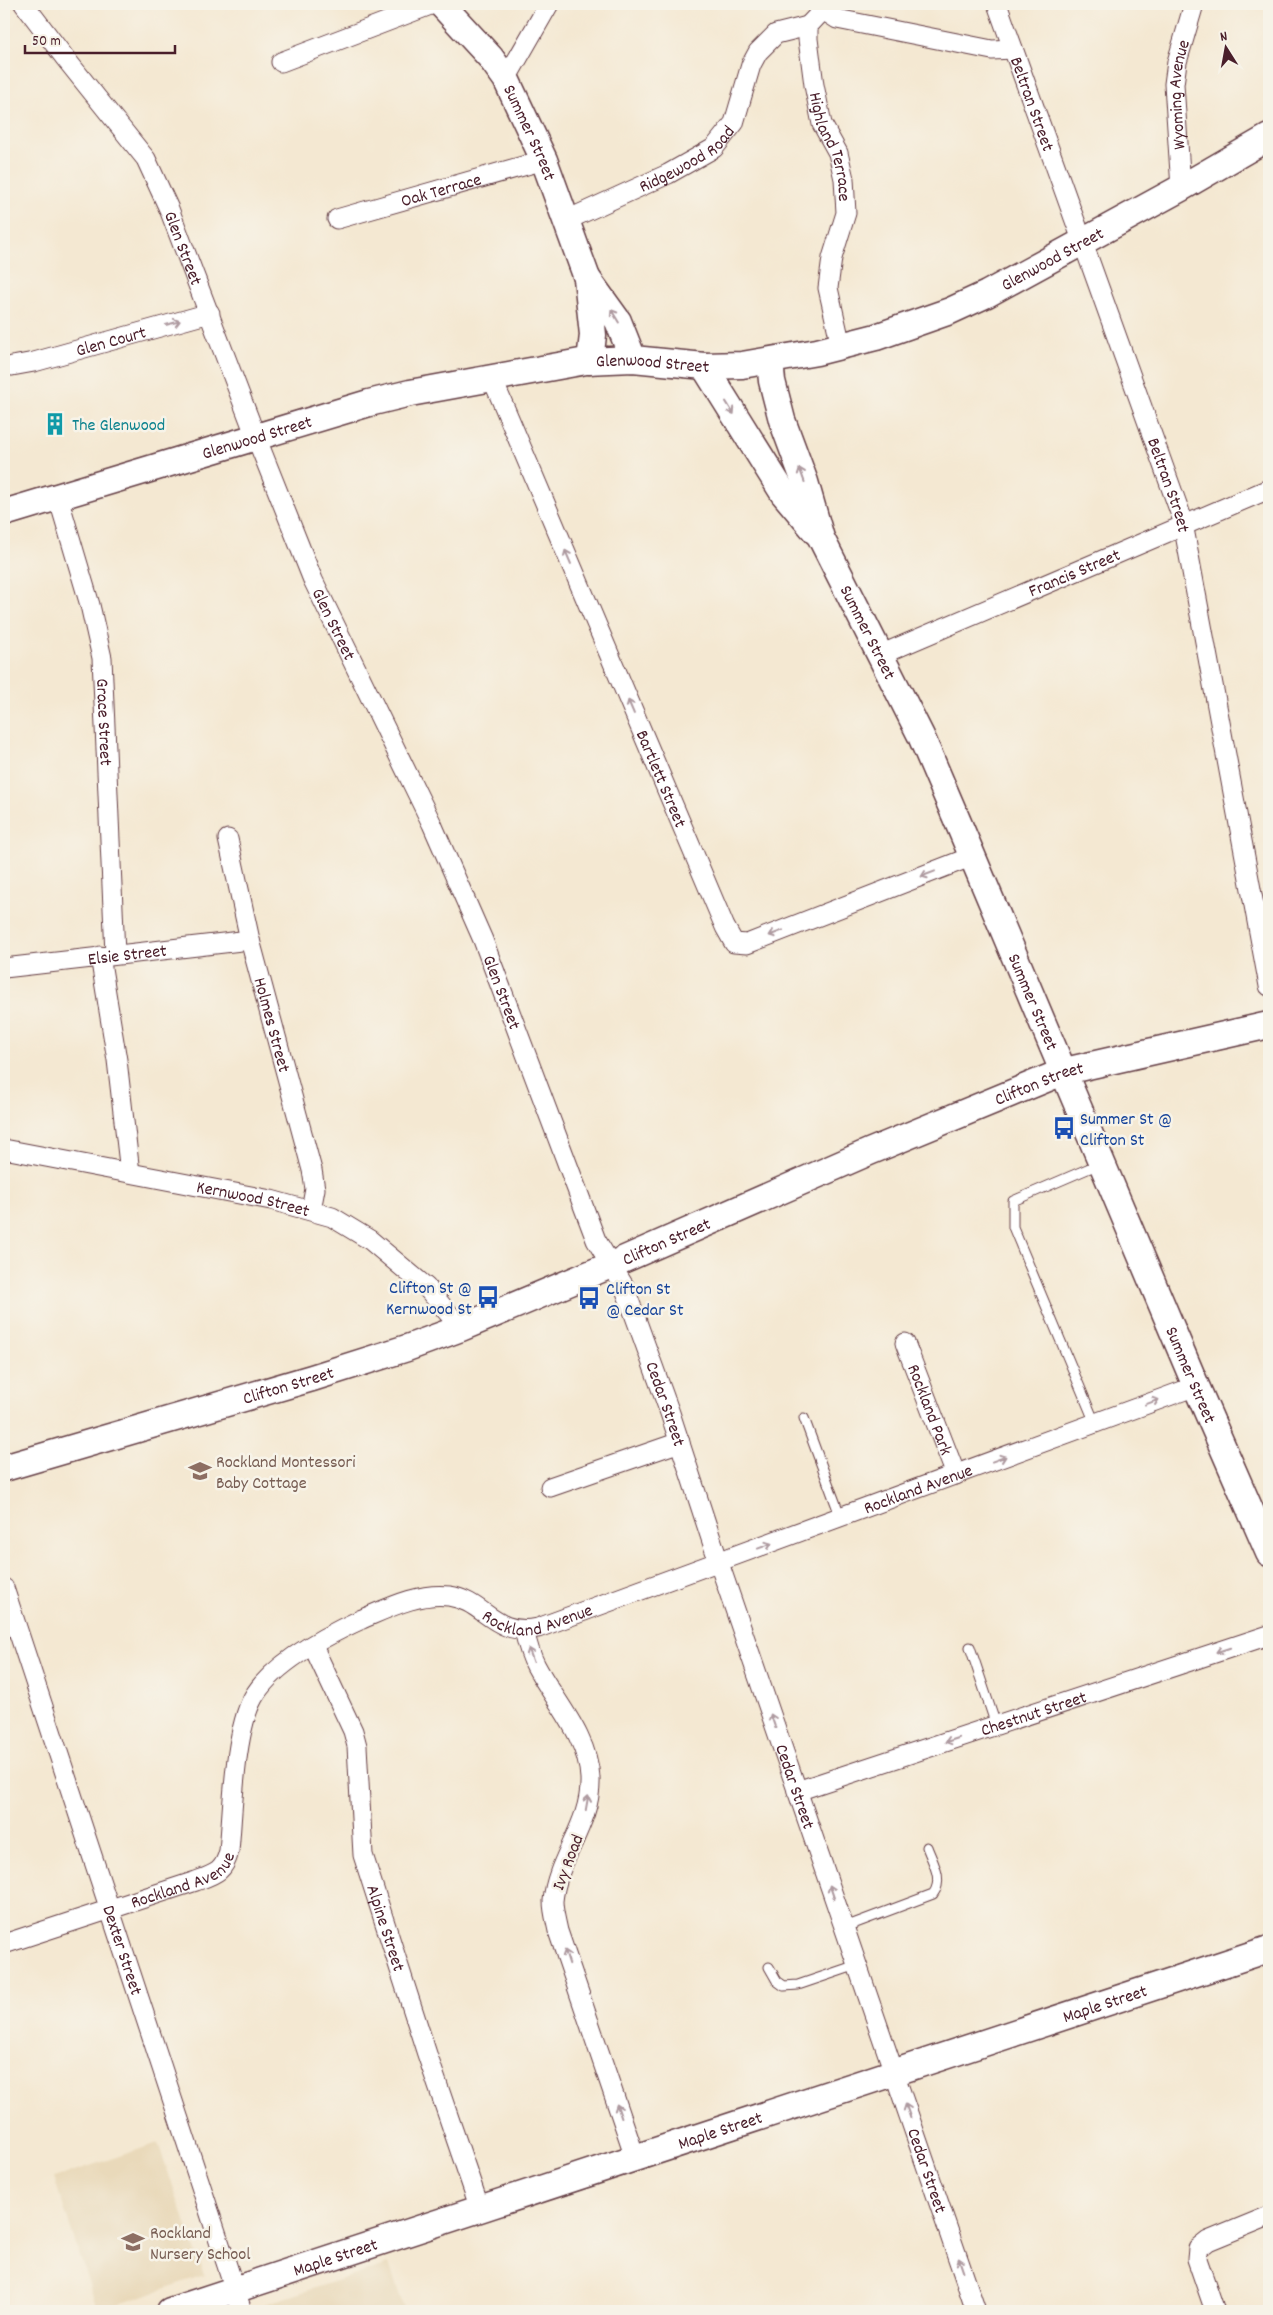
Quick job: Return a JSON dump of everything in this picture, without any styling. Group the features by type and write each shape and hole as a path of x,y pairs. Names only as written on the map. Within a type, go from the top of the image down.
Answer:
{"street":[{"name":"Glen Street","path":"24,4 70,66 146,159 169,209 313,580 432,824 479,932 596,1240 611,1265"},
{"path":"281,62 433,4"},
{"name":"Summer Street","path":"441,4 490,57 506,80 544,160 587,278 593,335 590,361"},
{"path":"506,80 549,4"},
{"name":"Beltran Street","path":"997,4 1177,502 1184,526 1269,986"},
{"name":"Wyoming Avenue","path":"1181,188 1174,84 1177,62 1194,4"},
{"path":"808,26 822,7 837,19 884,30 992,50 1012,49"},
{"name":"Ridgewood Road","path":"567,220 668,174 703,156 714,148 734,123 751,66 758,52 776,34 808,26"},
{"name":"Highland Terrace","path":"808,26 814,85 822,124 838,153 844,179 846,212 832,258 828,288 841,346"},
{"name":"Glenwood Street","path":"4,513 390,398 590,361 633,359 704,366 742,365 841,346 910,326 962,306 1010,283 1269,137"},
{"name":"Oak Terrace","path":"337,218 544,160"},
{"name":"Summer Street","path":"587,278 618,321 633,359"},
{"name":"Glen Court","path":"12,366 23,365 210,313"},
{"name":"Summer Street","path":"770,361 772,381 782,420 805,482 821,538 920,736 973,856 1196,1386 1269,1553"},
{"name":"Summer Street","path":"704,366 784,494 821,538"},
{"name":"Bartlett Street","path":"492,378 725,927 734,943 747,944 973,856"},
{"name":"Francis Street","path":"880,655 1269,489"},
{"name":"Grace Street","path":"58,497 90,606 102,658 107,955 130,1173"},
{"name":"Holmes Street","path":"228,839 250,940 312,1170 315,1188 311,1210"},
{"name":"Elsie Street","path":"4,968 250,940"},
{"name":"Clifton Street","path":"4,1468 312,1378 407,1348 611,1265 868,1152 1065,1071 1269,1025"},
{"name":"Kernwood Street","path":"4,1149 271,1200 311,1210 341,1221 370,1240 426,1287 460,1328"},
{"name":"Cedar Street","path":"611,1265 624,1286 680,1442 719,1563 976,2311"},
{"name":"Rockland Park","path":"905,1343 956,1475"},
{"name":"Rockland Avenue","path":"4,1944 211,1875 220,1870 226,1863 242,1738 250,1707 266,1682 290,1661 337,1631 372,1615 415,1599 432,1596 451,1596 461,1599 505,1627 524,1630 552,1624 1196,1386"},
{"path":"550,1487 680,1442"},
{"name":"Dexter Street","path":"4,1588 239,2300"},
{"name":"Ivy Road","path":"524,1630 536,1666 572,1727 588,1765 590,1785 586,1810 563,1864 554,1895 554,1910 564,1948 634,2157"},
{"name":"Chestnut Street","path":"797,1791 1269,1635"},
{"name":"Alpine Street","path":"313,1646 354,1731 357,1746 363,1855 427,2054 480,2209"},
{"name":"Maple Street","path":"170,2311 239,2300 480,2209 1269,1949"},
{"path":"1215,2311 1197,2259 1198,2249 1208,2241 1269,2216"}],"lane":[{"path":"1095,1424 1013,1227 1013,1201 1103,1162"},
{"path":"804,1418 841,1518"},
{"path":"970,1647 996,1725"},
{"path":"845,1928 933,1894 938,1887 938,1878 927,1847"},
{"path":"769,1967 777,1981 791,1986 857,1966"}],"shaded area":[{"name":"Rockland Nursery School","path":"158,2143 204,2275 98,2311 54,2178"},
{"path":"389,2264 405,2311 267,2311 265,2304"}],"place":[{"name":"The Glenwood","path":"55,424"},
{"name":"Summer St @ Clifton St","path":"1064,1128"},
{"name":"Clifton St @ Kernwood St","path":"488,1297"},
{"name":"Clifton St @ Cedar St","path":"589,1298"},
{"name":"Rockland Montessori Baby Cottage","path":"200,1471"},
{"name":"Rockland Nursery School","path":"133,2242"}]}
